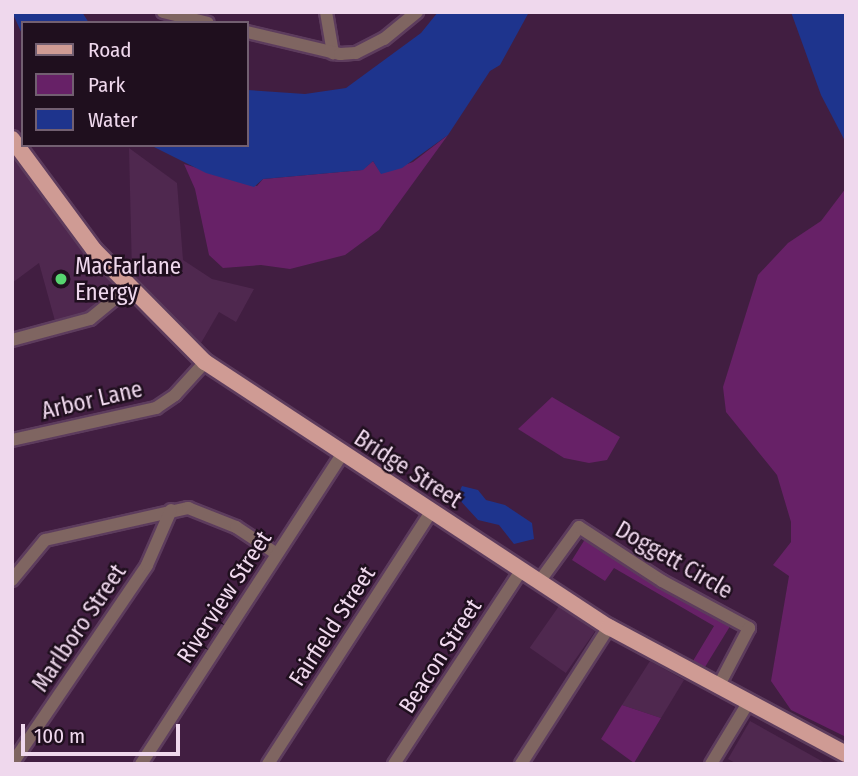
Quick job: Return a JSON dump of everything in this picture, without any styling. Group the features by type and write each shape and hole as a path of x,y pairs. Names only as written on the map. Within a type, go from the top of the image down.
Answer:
{"main road":[{"name":"Bridge Street","path":"12,139 77,228 129,287 205,362 609,627 842,757"}],"street":[{"path":"163,12 200,21"},
{"path":"327,12 333,52"},
{"path":"248,32 333,52 356,53 384,39 418,12"},
{"path":"12,340 90,319 129,287"},
{"name":"Arbor Lane","path":"12,440 156,408 175,396 205,362"},
{"name":"Riverview Street","path":"141,764 342,453"},
{"path":"12,580 46,540 170,510 202,510 277,554"},
{"name":"Marlboro Street","path":"12,764 147,565 170,510"},
{"name":"Fairfield Street","path":"268,764 432,512"},
{"name":"Doggett Circle","path":"540,582 579,527 662,581 750,628 718,687"},
{"name":"Beacon Street","path":"394,764 521,570"},
{"path":"521,764 609,627"},
{"path":"711,764 748,703"}],"shaded area":[{"path":"129,148 177,183 183,260 212,279 254,289 236,322 219,312 201,343 132,273"},
{"path":"12,158 115,282 86,313 55,321 39,263 12,283"},
{"path":"559,606 595,631 566,673 530,648"},
{"path":"650,661 684,680 661,718 622,705"},
{"path":"750,721 827,764 737,764 728,759"}],"green space":[{"path":"448,135 379,230 345,255 290,269 261,265 223,268 209,255 195,189 184,164 257,186 263,179 362,170 373,161 381,173 413,162"},
{"path":"846,188 846,737 791,710 771,681 789,576 773,565 791,542 791,522 777,475 726,412 723,387 758,275 788,243 821,221"},
{"path":"552,397 620,437 607,460 589,463 564,458 518,429"},
{"path":"587,536 732,623 705,667 693,661 714,626 614,568 605,581 572,560"},
{"path":"622,705 661,718 634,763 601,739"}],"water":[{"path":"12,12 82,12 88,21 21,21 21,32"},
{"path":"438,12 529,12 500,65 490,71 448,135 402,168 381,174 373,161 363,170 263,179 254,187 206,173 154,147 248,147 248,90 305,94 346,88 421,33"},
{"path":"791,12 846,12 846,143 821,95"},
{"path":"462,486 478,490 486,500 505,505 532,523 534,539 514,544 499,525 478,520 457,497"}],"place":[{"name":"MacFarlane Energy","path":"61,279"}]}
